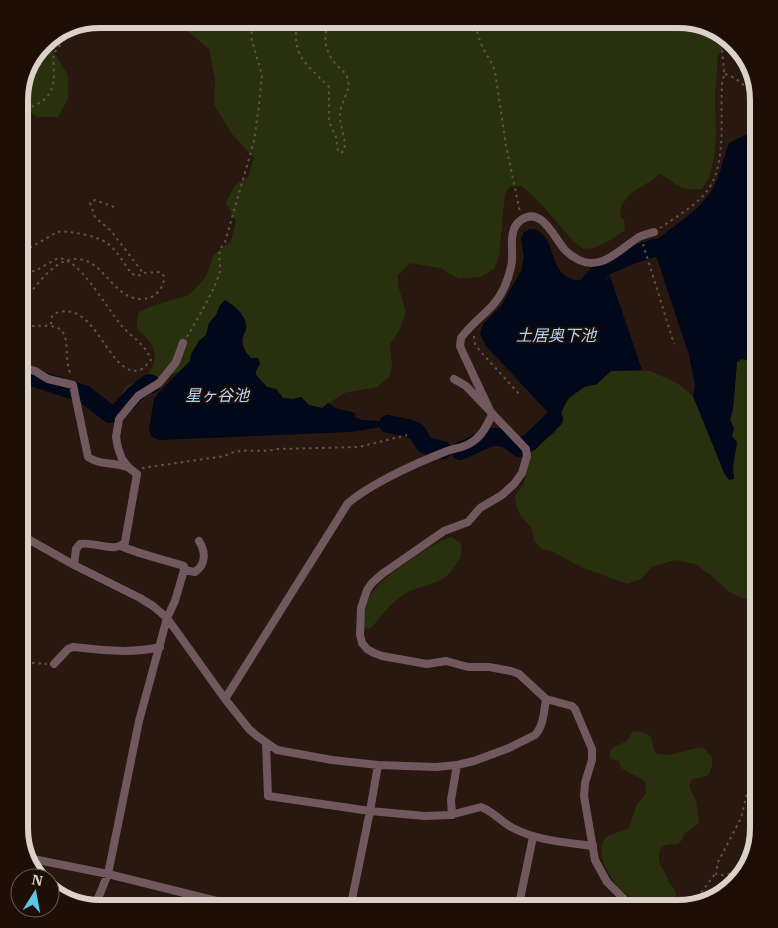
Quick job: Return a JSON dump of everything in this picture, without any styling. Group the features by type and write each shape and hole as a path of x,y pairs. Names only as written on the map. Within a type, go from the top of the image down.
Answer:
{"street":[{"path":"492,415 460,346 461,338 494,304 502,291 511,268 513,233 516,225 522,219 530,217 546,223 566,251 578,260 588,263 610,258 638,237 654,232"},
{"path":"74,565 76,549 80,544 87,542 115,548 125,542 136,478 132,470 122,459 116,437 119,420 138,396 159,383 176,362 183,343"},
{"path":"28,369 35,371 48,379 74,385 88,457 92,460 118,464 132,470"},
{"path":"454,379 466,386 526,449 527,456 522,473 502,495 480,508 468,522 444,532 382,574 372,583 361,608 360,635 362,643 374,654 382,656 427,664 446,661 468,667 489,667 511,671 519,674 546,699 572,706 592,749 592,760 585,783 584,796 595,860 607,882 624,900"},
{"path":"225,700 348,503 358,495 408,468 473,442 482,433 492,415"},
{"path":"27,539 74,565 140,598 167,618 225,700 249,729 278,750 332,760 378,765 436,767 457,765 489,756 535,735 540,730 546,699"},
{"path":"184,570 195,572 202,565 205,552 199,541"},
{"path":"97,900 108,874 139,721 167,618 175,601 184,570 184,566 121,546"},
{"path":"54,664 68,649 73,648 113,651 148,650 160,647"},
{"path":"266,743 268,796 370,811 426,816 452,815 481,807 492,813 499,821 533,837 592,846"},
{"path":"352,900 378,765"},
{"path":"452,815 451,800 457,765"},
{"path":"520,900 533,837"},
{"path":"35,859 108,874 200,900"}],"path":[{"path":"183,343 209,298 220,273 219,248 225,242 254,141 262,75 250,37 252,28"},
{"path":"296,28 295,36 299,53 308,67 329,87 330,122 336,137 338,151 341,153 346,145 340,122 340,113 349,81 347,76 333,61 326,47 327,28"},
{"path":"476,28 484,51 492,62 495,71 506,146 522,219"},
{"path":"654,232 703,196 712,184 721,142 722,84 725,74 720,41"},
{"path":"28,108 45,100 53,86 54,72 52,59 55,50 61,44"},
{"path":"725,74 734,76 749,93"},
{"path":"114,207 95,200 90,203 96,217 112,232 143,273"},
{"path":"28,249 64,230 102,240 108,244 132,274 138,276 143,273 160,272 164,276 164,281 161,289 154,296 147,299 126,295 90,263 75,259 59,264 28,296"},
{"path":"644,248 674,344"},
{"path":"28,271 36,271 58,258 69,260 90,282 121,325 147,348 152,360 141,370 131,370 119,362 106,348 98,334 80,314 72,312 54,314 51,318 51,323 65,334 67,359 74,385"},
{"path":"477,320 474,335 475,344 521,396"},
{"path":"28,327 54,326"},
{"path":"132,470 225,456 233,451 359,446 407,435"},
{"path":"27,662 54,664"},
{"path":"698,898 716,874 715,869 718,862 741,818 750,782"},
{"path":"716,874 721,876 730,874 738,868"}],"green space":[{"path":"184,28 683,28 697,30 710,35 727,47 718,55 714,157 710,176 702,189 683,188 659,174 628,196 624,201 620,216 624,220 625,230 594,248 583,249 574,242 543,206 522,186 510,186 505,194 499,257 494,269 481,277 459,279 440,268 410,263 398,275 398,285 406,312 399,331 390,344 392,365 390,376 377,387 344,393 322,408 309,405 301,397 293,399 283,398 276,389 267,387 256,375 253,363 243,344 246,329 220,305 216,315 209,323 206,335 199,341 191,354 190,361 180,372 147,382 126,400 121,396 124,389 148,374 155,359 150,342 137,328 139,312 149,307 189,295 206,277 214,254 231,241 236,221 226,203 235,185 248,177 254,158 232,134 214,105 215,80 209,49"},
{"path":"51,47 68,75 68,99 58,117 37,117 28,110 30,81 40,60"},
{"path":"750,257 750,274 747,265"},
{"path":"742,359 750,361 750,600 728,591 695,564 675,560 652,567 641,579 627,584 581,567 553,552 542,549 534,541 532,529 518,511 515,495 524,483 532,449 555,433 561,412 569,398 584,387 597,384 611,371 650,371 677,383 693,396 725,475 733,467 736,449 732,436 734,428 730,420 733,409 737,362"},
{"path":"451,537 460,542 462,550 460,558 446,577 403,595 388,608 372,627 368,629 364,627 366,605 370,596 382,581 423,551"},
{"path":"632,732 645,733 651,737 655,753 667,755 704,748 712,757 709,775 691,780 689,787 696,800 699,823 685,833 677,844 666,845 661,848 659,854 659,861 675,890 674,900 630,900 630,897 610,876 601,855 602,844 606,837 629,828 636,806 646,793 645,781 621,768 619,761 611,759 609,755 612,748 627,741"}],"water":[{"path":"750,132 750,257 747,265 750,274 750,361 742,359 737,362 733,409 730,420 734,428 732,436 737,442 733,467 734,479 729,480 725,475 693,396 695,386 689,355 652,243 686,218 708,196 718,177 729,143"},
{"name":"土居奥下池","path":"535,229 547,240 556,263 566,276 574,280 585,279 600,282 605,281 610,276 642,370 611,371 597,384 584,387 569,398 559,420 554,419 486,346 480,334 483,324 501,306 521,271 524,257 521,239 524,232"},
{"name":"星ヶ谷池","path":"225,300 236,308 245,320 246,328 242,338 243,345 251,358 258,358 260,364 256,375 267,387 276,389 283,398 293,399 301,397 309,405 322,408 328,403 336,408 355,413 355,417 362,420 386,421 387,426 351,432 159,440 152,437 149,430 154,399 190,361 191,354 199,341 206,335 209,323"}],"waterway":[{"path":"591,281 606,266 654,248"},
{"path":"28,376 84,394 110,414 117,413 135,394 149,383 152,384"},
{"path":"460,451 483,440 496,437 510,441 519,448 530,442 554,419"},
{"path":"388,424 417,432 424,444 443,450"}]}
